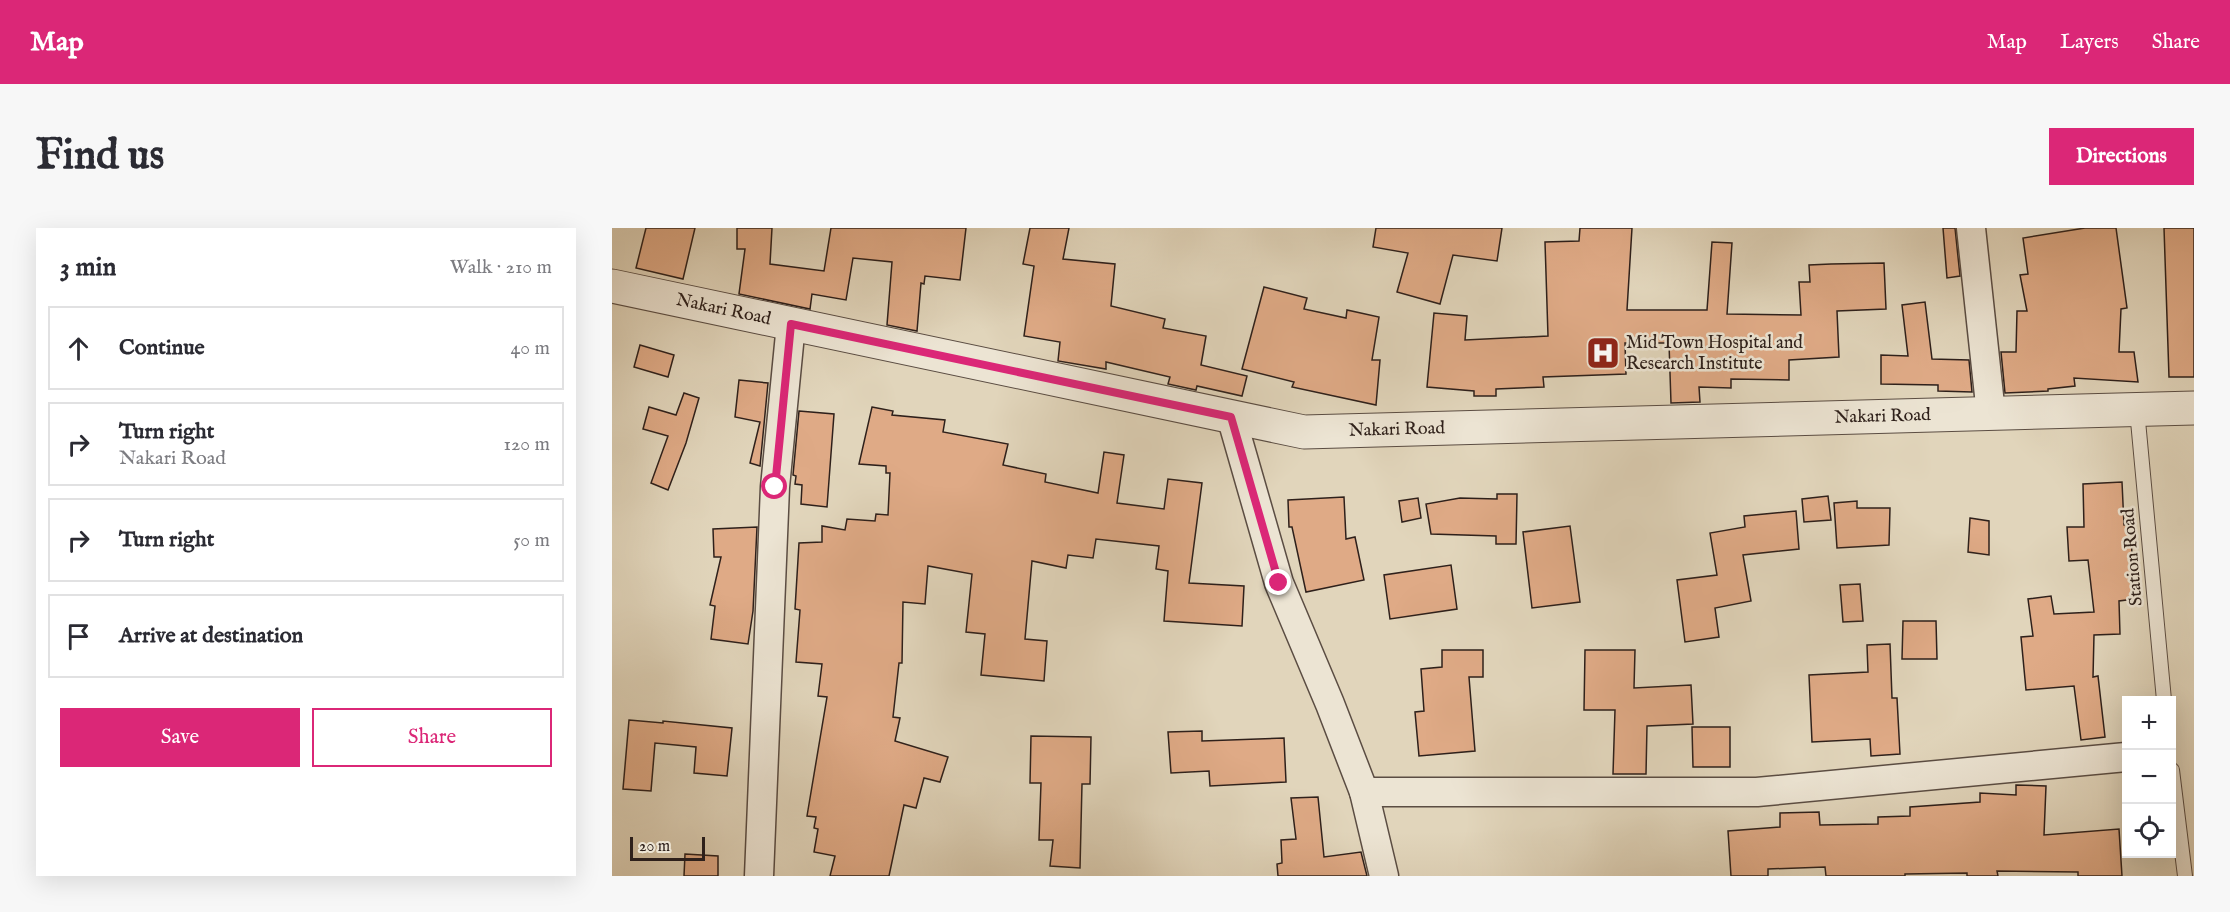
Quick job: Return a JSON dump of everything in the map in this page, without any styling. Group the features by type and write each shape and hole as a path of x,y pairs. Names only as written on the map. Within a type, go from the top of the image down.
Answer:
{"street":[{"path":"1971,228 1991,414"},
{"name":"Nakari Road","path":"612,286 1304,432 2194,408"},
{"path":"759,876 775,487 791,324"},
{"path":"1231,417 1279,583 1364,792 1384,876"},
{"path":"1364,792 1757,792 2122,758"}],"lane":[{"name":"Station Road","path":"2137,410 2164,696"},
{"path":"2176,803 2185,876"}],"building":[{"path":"646,228 695,228 683,279 636,268"},
{"path":"737,228 772,228 770,264 824,271 831,228 966,228 960,280 925,276 924,284 921,283 917,331 887,325 892,262 853,258 846,300 812,294 810,309 739,294 745,249 737,249"},
{"path":"1030,228 1069,228 1063,259 1115,264 1111,306 1165,319 1163,328 1206,336 1201,365 1247,376 1242,396 1197,386 1196,390 1168,384 1170,377 1106,362 1106,369 1058,361 1060,342 1024,336 1034,266 1023,264"},
{"path":"1376,228 1502,228 1497,261 1453,255 1440,304 1397,292 1408,253 1373,247"},
{"path":"1580,228 1632,228 1627,310 1707,310 1712,242 1732,243 1727,314 1801,315 1799,282 1810,282 1809,265 1831,264 1884,263 1886,309 1837,311 1839,357 1789,360 1789,380 1731,379 1731,388 1699,387 1700,402 1671,403 1669,343 1625,343 1626,374 1543,377 1544,387 1496,389 1496,396 1474,396 1474,391 1427,387 1434,313 1467,316 1465,340 1548,336 1545,242 1579,241"},
{"path":"1943,228 1955,228 1960,276 1947,278"},
{"path":"2085,228 2116,228 2127,308 2121,309 2119,352 2134,352 2138,382 2074,378 2075,386 2048,389 2048,391 2005,393 2001,352 2016,352 2017,311 2027,311 2020,275 2028,274 2023,238"},
{"path":"2164,228 2194,228 2194,377 2169,377"},
{"path":"1264,287 1307,298 1304,309 1346,318 1347,310 1379,317 1372,360 1380,360 1376,405 1292,387 1294,382 1242,369"},
{"path":"1925,302 1932,359 1969,360 1972,392 1938,391 1938,385 1881,384 1881,355 1908,356 1902,305"},
{"path":"640,345 674,355 668,377 634,367"},
{"path":"739,380 768,383 760,466 750,463 760,422 735,417"},
{"path":"684,393 699,398 686,443 668,490 651,483 668,436 643,429 649,407 676,415"},
{"path":"872,407 893,411 892,415 945,420 943,432 1008,444 1003,465 1046,474 1045,482 1098,493 1104,452 1124,455 1117,503 1164,509 1168,479 1202,483 1189,583 1244,586 1242,626 1164,621 1168,571 1156,569 1159,546 1096,539 1093,558 1068,555 1066,568 1032,561 1025,639 1047,641 1044,681 981,675 985,634 966,632 972,574 928,566 925,604 903,602 902,663 899,663 893,717 900,718 895,741 948,757 940,782 924,778 916,808 904,805 889,876 830,876 835,856 814,852 818,829 814,828 816,817 807,816 827,697 818,696 822,664 796,662 800,610 795,609 799,543 822,542 822,526 845,530 847,519 875,521 876,514 888,515 890,473 886,473 886,466 859,464"},
{"path":"799,411 834,414 827,507 801,504 802,485 795,484 796,476 793,475"},
{"path":"2122,482 2124,525 2131,524 2132,558 2129,558 2134,599 2119,601 2120,634 2094,635 2093,677 2098,676 2105,737 2081,740 2074,686 2026,690 2021,637 2033,636 2028,599 2051,596 2054,614 2094,612 2088,560 2069,561 2067,527 2084,527 2083,484"},
{"path":"1497,494 1517,494 1516,544 1496,544 1496,536 1431,534 1426,504 1460,498 1497,499"},
{"path":"1828,496 1831,520 1804,522 1802,499"},
{"path":"1344,497 1346,539 1355,537 1364,580 1306,592 1292,527 1289,527 1288,500"},
{"path":"1418,498 1421,518 1402,522 1399,501"},
{"path":"1857,501 1857,508 1890,508 1889,545 1837,548 1834,503"},
{"path":"1796,511 1799,549 1743,555 1751,601 1715,608 1719,637 1685,642 1677,580 1717,575 1710,533 1745,527 1744,516"},
{"path":"1970,518 1989,521 1989,555 1968,552"},
{"path":"1570,526 1580,602 1532,608 1523,532"},
{"path":"757,527 753,611 748,644 711,639 715,606 710,605 721,557 714,557 713,529"},
{"path":"1451,565 1457,609 1390,619 1384,575"},
{"path":"1860,584 1863,621 1843,622 1840,585"},
{"path":"1903,621 1936,621 1937,659 1902,659"},
{"path":"1890,644 1892,698 1897,698 1900,754 1871,756 1870,739 1812,742 1809,675 1868,672 1867,645"},
{"path":"1442,650 1483,650 1483,677 1469,677 1475,751 1419,756 1415,712 1424,711 1421,669 1442,667"},
{"path":"1585,650 1635,650 1634,688 1691,685 1693,724 1647,726 1646,774 1613,774 1615,710 1584,710"},
{"path":"629,720 732,728 727,776 694,773 696,747 655,743 651,791 623,789"},
{"path":"1692,727 1730,727 1730,767 1693,767"},
{"path":"1202,731 1202,741 1284,738 1286,782 1210,786 1209,771 1171,773 1168,732"},
{"path":"1031,736 1091,737 1090,784 1082,784 1080,868 1050,866 1053,840 1039,840 1041,783 1030,783"},
{"path":"2016,785 2046,786 2044,835 2119,829 2122,876 2078,876 2078,872 1997,871 1998,876 1967,876 1967,873 1826,876 1825,867 1768,869 1768,876 1731,876 1728,831 1780,827 1780,813 1819,812 1820,825 1878,824 1878,817 1910,816 1910,807 1980,802 1980,793 2016,795"},
{"path":"1318,797 1324,857 1361,852 1367,876 1278,876 1277,864 1282,863 1281,840 1296,839 1291,798"},
{"path":"685,854 718,856 718,876 684,876"}],"place":[{"name":"Mid Town Hospital and Research Institute","path":"1603,353"}],"route":[{"path":"775,487 791,324 1231,417 1279,583"}]}
